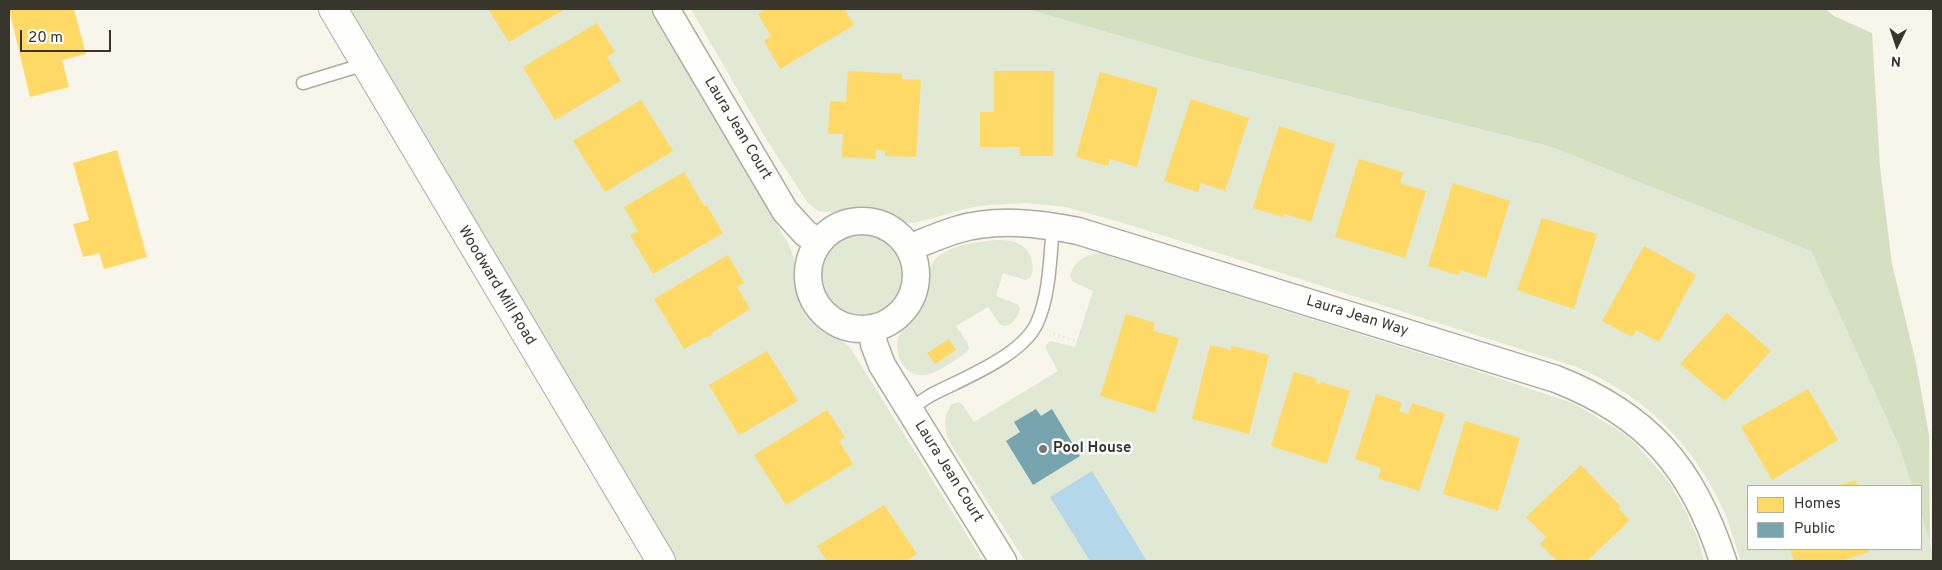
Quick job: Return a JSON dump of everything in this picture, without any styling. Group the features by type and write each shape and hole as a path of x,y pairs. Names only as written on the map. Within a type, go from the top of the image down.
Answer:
{"street":[{"name":"Woodward Mill Road","path":"333,9 662,561"},
{"name":"Laura Jean Court","path":"666,9 785,211 805,233 818,242"},
{"path":"860,220 870,221 888,228 904,240 909,248 913,256 916,275 913,294 904,310 890,322 872,328 853,328 836,322 821,311 815,303 807,277 810,258 818,242 825,235 842,225 860,220"},
{"name":"Laura Jean Way","path":"909,248 957,230 1005,222 1078,230 1535,372 1594,395 1612,405 1640,426 1674,460 1686,477 1706,514 1723,561"},
{"name":"Laura Jean Court","path":"872,328 874,344 882,365 1003,561"}],"lane":[{"path":"303,83 365,64"},
{"path":"909,410 928,397 1007,355 1025,341 1036,324 1043,305 1053,226"}],"path":[{"path":"1053,333 1077,342"}],"green space":[{"path":"348,9 649,9 789,245 794,258 796,290 803,308 814,322 849,346 983,561 677,561"},
{"path":"691,9 1027,9 1200,59 1552,147 1811,251 1899,446 1912,485 1747,485 1747,550 1922,550 1922,517 1933,554 1933,561 1741,561 1724,511 1712,487 1681,443 1643,406 1599,377 1574,366 1130,225 1066,207 1027,203 989,205 973,207 914,223 901,222 867,209 833,212 818,211 807,202 765,137"},
{"path":"1027,9 1825,9 1834,16 1872,33 1880,167 1892,264 1916,363 1929,435 1930,543 1922,517 1922,485 1912,485 1899,446 1811,251 1552,147 1200,59"},
{"path":"861,233 877,236 891,245 900,259 903,275 900,291 891,305 877,314 861,317 845,314 831,305 822,291 819,275 822,259 831,245 845,236"},
{"path":"996,240 1011,241 1023,246 1031,259 1032,274 1030,278 1025,280 1003,273 996,296 1017,304 1020,309 1016,317 1010,324 1004,326 1000,324 988,307 956,326 968,344 969,349 966,353 943,368 926,375 910,372 900,359 897,349 898,339 902,330 918,309 929,271 935,260 953,248"},
{"path":"1100,253 1477,371 1575,404 1620,431 1636,444 1669,482 1686,512 1698,539 1704,561 1025,561 952,446 945,425 946,415 951,405 958,402 962,404 974,422 1058,371 1046,349 1046,345 1050,341 1075,347 1093,291 1072,281 1070,275 1081,259"}],"water":[{"path":"1092,471 1146,560 1090,561 1050,497"}],"building: Homes":[{"path":"9,9 74,9 86,54 62,60 69,87 30,97"},
{"path":"488,9 565,9 509,42"},
{"path":"766,9 844,9 854,25 780,69 764,41 771,36 758,14"},
{"path":"597,23 615,52 607,57 621,81 555,120 523,67"},
{"path":"848,71 902,74 902,79 921,80 916,157 885,156 885,151 876,150 875,159 842,157 843,134 828,134 830,101 846,102"},
{"path":"994,71 1054,71 1053,156 1020,156 1020,147 980,147 980,112 994,112"},
{"path":"1100,72 1158,88 1137,167 1110,159 1108,166 1076,157"},
{"path":"1191,99 1249,118 1225,191 1201,183 1198,192 1164,181"},
{"path":"641,100 673,151 605,192 573,141"},
{"path":"1279,126 1335,144 1311,222 1284,214 1283,217 1253,208"},
{"path":"117,150 147,257 104,269 99,253 83,257 73,224 89,220 73,163"},
{"path":"1359,159 1403,172 1400,183 1426,191 1405,258 1335,237"},
{"path":"684,172 723,233 653,274 630,235 638,231 624,207"},
{"path":"1453,183 1510,201 1486,278 1460,270 1458,275 1428,266"},
{"path":"1542,218 1597,234 1574,309 1517,290"},
{"path":"1644,246 1696,275 1659,342 1636,330 1632,337 1602,321"},
{"path":"728,255 744,283 737,287 750,309 713,332 711,336 703,338 684,349 654,299"},
{"path":"1727,313 1771,351 1725,401 1680,364"},
{"path":"1126,314 1155,323 1153,331 1179,338 1155,413 1100,396"},
{"path":"949,339 956,350 935,364 927,353"},
{"path":"1210,345 1231,350 1232,346 1269,355 1249,434 1192,419"},
{"path":"767,351 798,401 739,435 709,385"},
{"path":"1294,372 1317,379 1316,383 1320,384 1321,382 1350,391 1327,464 1271,446"},
{"path":"1808,389 1838,440 1772,480 1741,427"},
{"path":"1376,394 1402,403 1399,411 1408,414 1412,403 1445,414 1419,491 1378,478 1381,468 1355,459"},
{"path":"827,410 845,437 839,441 853,464 786,505 754,455"},
{"path":"1465,421 1520,438 1498,511 1443,494"},
{"path":"1581,465 1621,507 1618,508 1630,520 1587,561 1557,561 1540,544 1546,537 1526,517"},
{"path":"1856,480 1858,485 1839,485"},
{"path":"884,505 917,554 905,561 827,561 817,546"},
{"path":"1790,550 1868,550 1869,552 1841,561 1794,561"}],"building: Public":[{"name":"Pool House","path":"1036,409 1041,416 1052,409 1080,456 1033,485 1006,441 1020,432 1014,422"}],"place":[{"name":"Pool House","path":"1043,449"}]}
